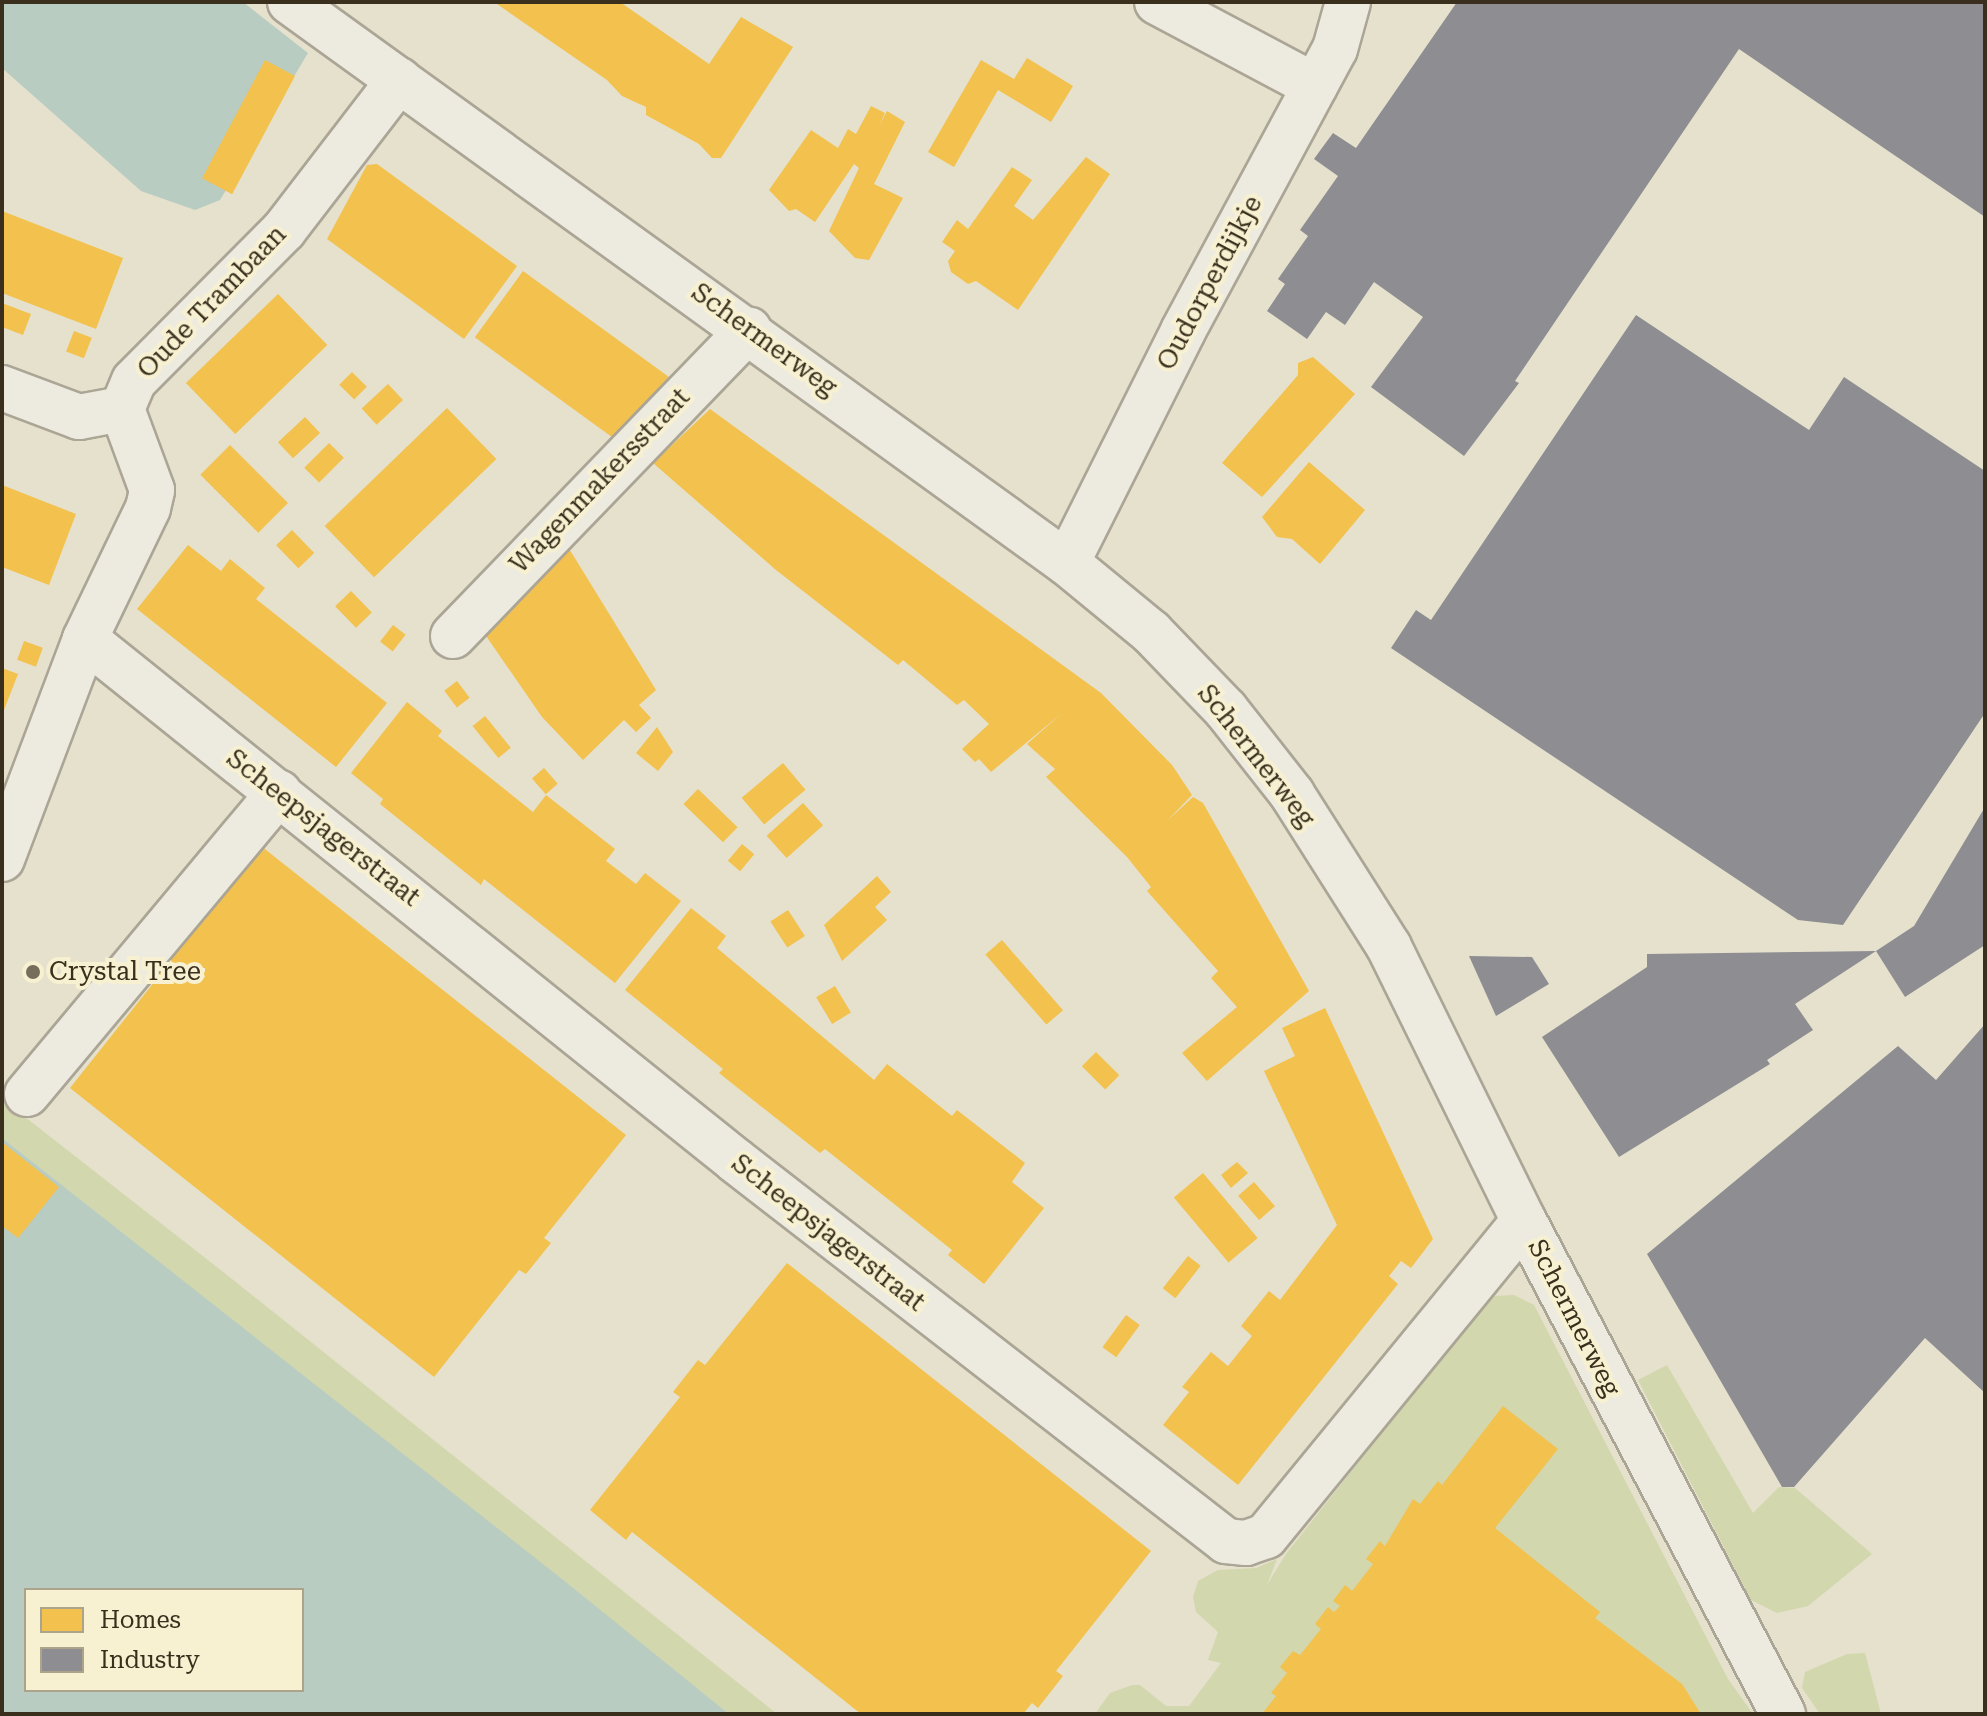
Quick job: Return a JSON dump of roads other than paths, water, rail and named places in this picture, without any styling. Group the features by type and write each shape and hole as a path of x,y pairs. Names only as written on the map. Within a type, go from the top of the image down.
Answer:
{"street":[{"name":"Schermerweg","path":"290,2 749,329 1067,563 1151,632 1226,710 1292,794 1389,947 1524,1221 1783,1714"},
{"path":"1157,2 1315,86"},
{"name":"Oudorperdijkje","path":"1067,563 1183,331 1335,49 1348,2"},
{"name":"Oude Trambaan","path":"2,859 85,639 152,490 122,409 134,381 284,230 399,80"},
{"name":"Wagenmakersstraat","path":"453,636 749,329"},
{"path":"2,388 79,417 122,409"},
{"name":"Scheepsjagerstraat","path":"85,639 736,1161 1226,1541 1246,1543 1266,1536 1524,1221"},
{"path":"27,1094 279,793"}],"place":[{"name":"Crystal Tree","path":"33,972"}]}
